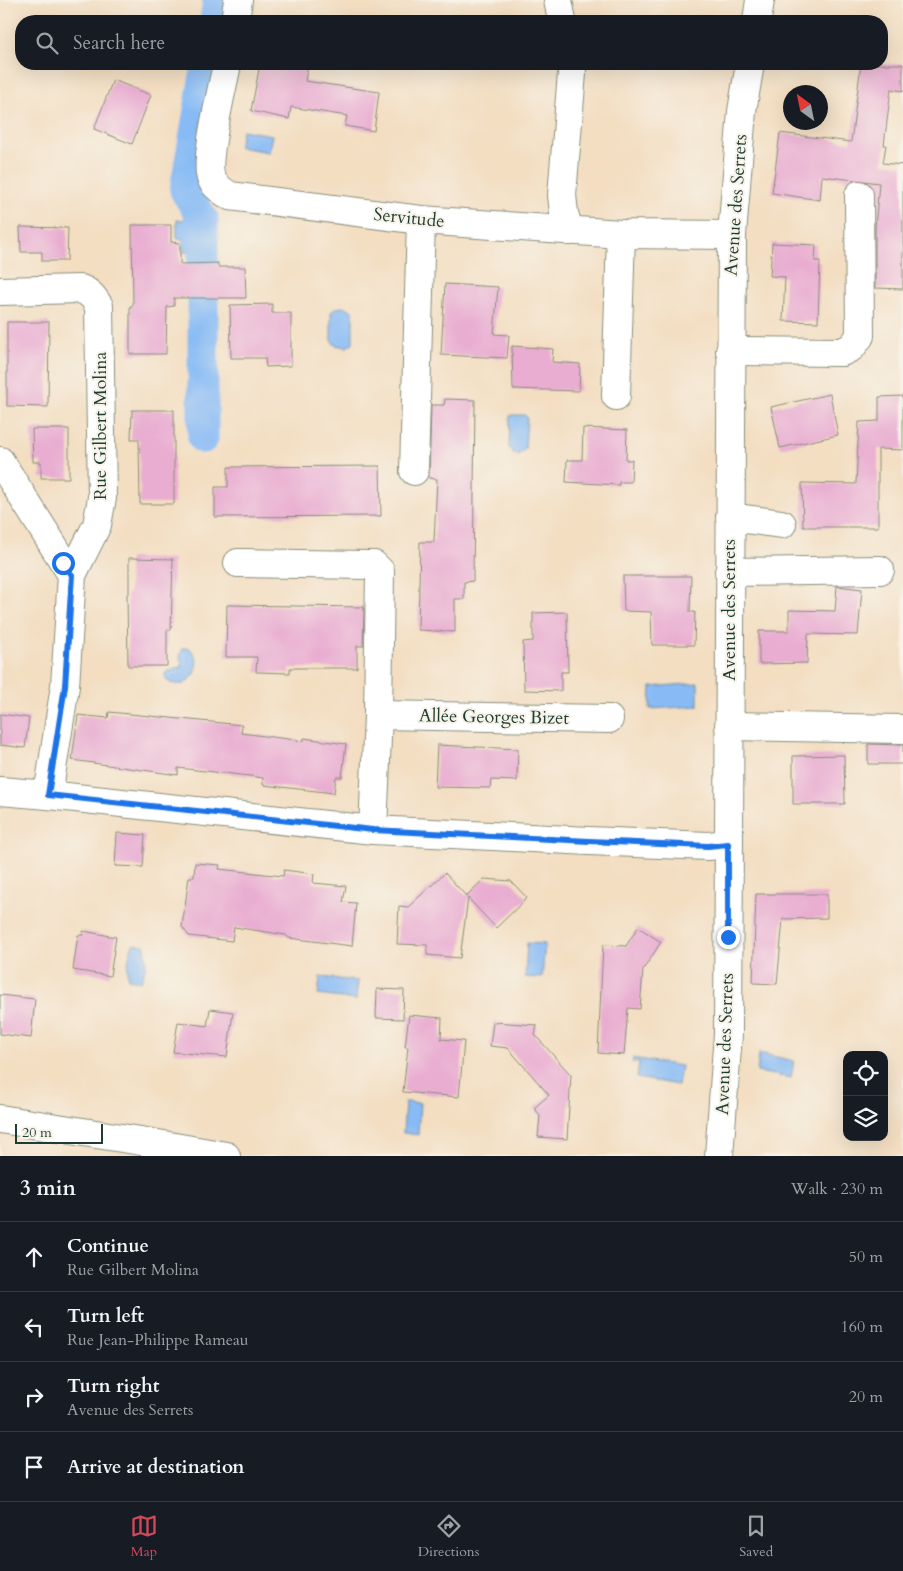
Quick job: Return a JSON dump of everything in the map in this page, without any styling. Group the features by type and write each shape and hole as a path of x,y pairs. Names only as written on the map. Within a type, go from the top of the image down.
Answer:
{"street":[{"path":"235,15 238,0"},
{"path":"558,0 561,15"},
{"path":"758,15 760,0"},
{"name":"Servitude","path":"226,70 209,170 218,188 230,196 421,220 621,234 732,236"},
{"path":"569,231 562,195 571,70"},
{"name":"Avenue des Serrets","path":"719,1156 728,1034 732,236 742,111 749,70"},
{"path":"730,351 842,352 852,347 860,336 859,195"},
{"path":"414,471 421,220"},
{"path":"616,396 621,234"},
{"name":"Rue Gilbert Molina","path":"0,291 82,289 89,292 99,306 102,498 97,525 72,575 65,686 48,795"},
{"path":"0,461 72,575"},
{"path":"730,517 782,524"},
{"path":"238,563 369,565 377,567 381,576 373,830"},
{"path":"729,572 880,570"},
{"name":"Allée Georges Bizet","path":"378,715 609,719"},
{"path":"729,726 903,729"},
{"path":"0,792 48,795 373,830 708,846 728,844"},
{"path":"0,1119 226,1156"}],"water":[{"path":"242,130 272,135 269,152 239,147"},
{"path":"195,219 196,252 183,252 183,239 177,238 177,220"},
{"path":"343,307 353,312 353,343 347,347 335,345 331,340 331,312 336,308"},
{"path":"525,415 527,417 525,449 518,455 514,454 509,448 510,416"},
{"path":"183,648 190,648 197,659 195,674 184,684 173,684 166,679 166,672 181,667 180,656"},
{"path":"698,683 698,706 650,709 651,687"},
{"path":"527,943 545,944 542,978 525,977"},
{"path":"133,944 144,945 146,954 146,963 141,981 128,979 128,961"},
{"path":"320,977 358,981 356,1000 318,995"},
{"path":"759,1053 794,1061 791,1078 757,1072"},
{"path":"633,1058 681,1066 678,1085 637,1078 639,1063 632,1062"},
{"path":"405,1102 420,1103 418,1135 403,1133"}],"building":[{"path":"888,64 903,64 903,91 891,89 883,163 903,165 903,289 875,288 875,229 879,183 822,176 820,200 772,193 780,133 851,142 860,70 888,70"},
{"path":"259,70 307,70 305,81 379,92 374,131 345,126 347,116 291,107 289,119 251,111"},
{"path":"113,80 151,95 132,144 94,129"},
{"path":"132,225 171,225 171,242 180,243 180,264 218,263 218,267 245,267 246,298 174,298 174,306 167,307 166,354 130,354 130,306 133,306"},
{"path":"20,227 68,228 67,261 42,261 42,252 21,252"},
{"path":"772,243 816,245 815,261 820,261 818,322 783,321 785,277 770,276"},
{"path":"445,284 498,287 494,334 509,335 507,358 441,355"},
{"path":"272,304 272,313 291,313 291,366 266,367 265,358 231,358 230,305"},
{"path":"7,322 49,322 48,407 7,406"},
{"path":"512,346 553,349 552,362 580,364 579,391 513,389"},
{"path":"830,394 838,435 780,448 771,407"},
{"path":"903,396 903,450 878,449 878,527 803,527 802,483 856,484 859,422 879,421 879,397"},
{"path":"445,399 475,400 473,581 464,582 464,599 455,599 455,632 418,630 420,542 434,542 437,479 429,478 431,405 444,405"},
{"path":"132,410 174,410 174,504 140,504 139,439 131,439"},
{"path":"583,428 627,430 626,460 632,460 631,482 619,482 619,485 566,482 567,460 582,460"},
{"path":"32,429 69,429 69,478 41,478 41,462 33,462"},
{"path":"380,466 381,516 215,517 215,487 228,487 228,467"},
{"path":"129,558 173,559 171,630 167,630 167,666 128,666 127,594 129,594"},
{"path":"623,576 691,576 690,612 695,612 694,645 652,645 651,612 624,611"},
{"path":"837,586 862,589 858,635 808,634 807,663 759,664 759,631 789,631 789,610 835,611"},
{"path":"227,605 364,607 363,646 357,646 357,668 290,668 290,673 256,672 257,657 226,657"},
{"path":"567,612 568,672 561,672 561,691 524,690 523,642 533,641 533,613"},
{"path":"109,712 242,725 241,733 304,741 304,738 346,744 342,777 336,777 334,793 263,785 263,778 250,776 178,768 178,775 72,760 78,715 108,718"},
{"path":"0,714 29,718 25,748 0,745"},
{"path":"868,744 903,745 903,764 868,764"},
{"path":"437,745 518,749 517,781 491,780 490,788 435,787"},
{"path":"844,755 845,804 793,804 793,756"},
{"path":"117,833 145,835 143,867 115,866"},
{"path":"195,863 220,865 219,869 283,876 284,870 314,874 313,883 346,886 343,902 356,903 352,946 289,938 286,935 234,927 232,941 189,936 182,927 189,877 194,877"},
{"path":"445,873 466,896 484,879 511,881 527,898 496,928 468,898 460,958 427,955 427,945 397,944 399,906 408,907"},
{"path":"756,894 827,894 827,918 783,919 777,984 753,983"},
{"path":"638,927 661,942 643,970 640,1009 628,1008 624,1055 598,1053 603,945 626,946"},
{"path":"83,931 116,937 110,976 73,970 78,935 83,935"},
{"path":"377,989 404,990 403,1019 376,1018"},
{"path":"0,995 35,999 31,1038 0,1034"},
{"path":"210,1009 233,1012 227,1057 173,1052 178,1022 207,1026"},
{"path":"409,1015 442,1018 441,1039 464,1041 459,1097 403,1092 408,1047 405,1047"},
{"path":"493,1022 537,1025 535,1035 571,1075 567,1139 538,1137 540,1115 534,1108 549,1095 508,1048 490,1046"}],"waterway":[{"path":"216,15 218,0"},
{"path":"203,438 203,219 185,190 206,70"}],"route":[{"path":"63,563 72,575 65,686 48,795 373,830 708,846 728,844 728,937"}]}
